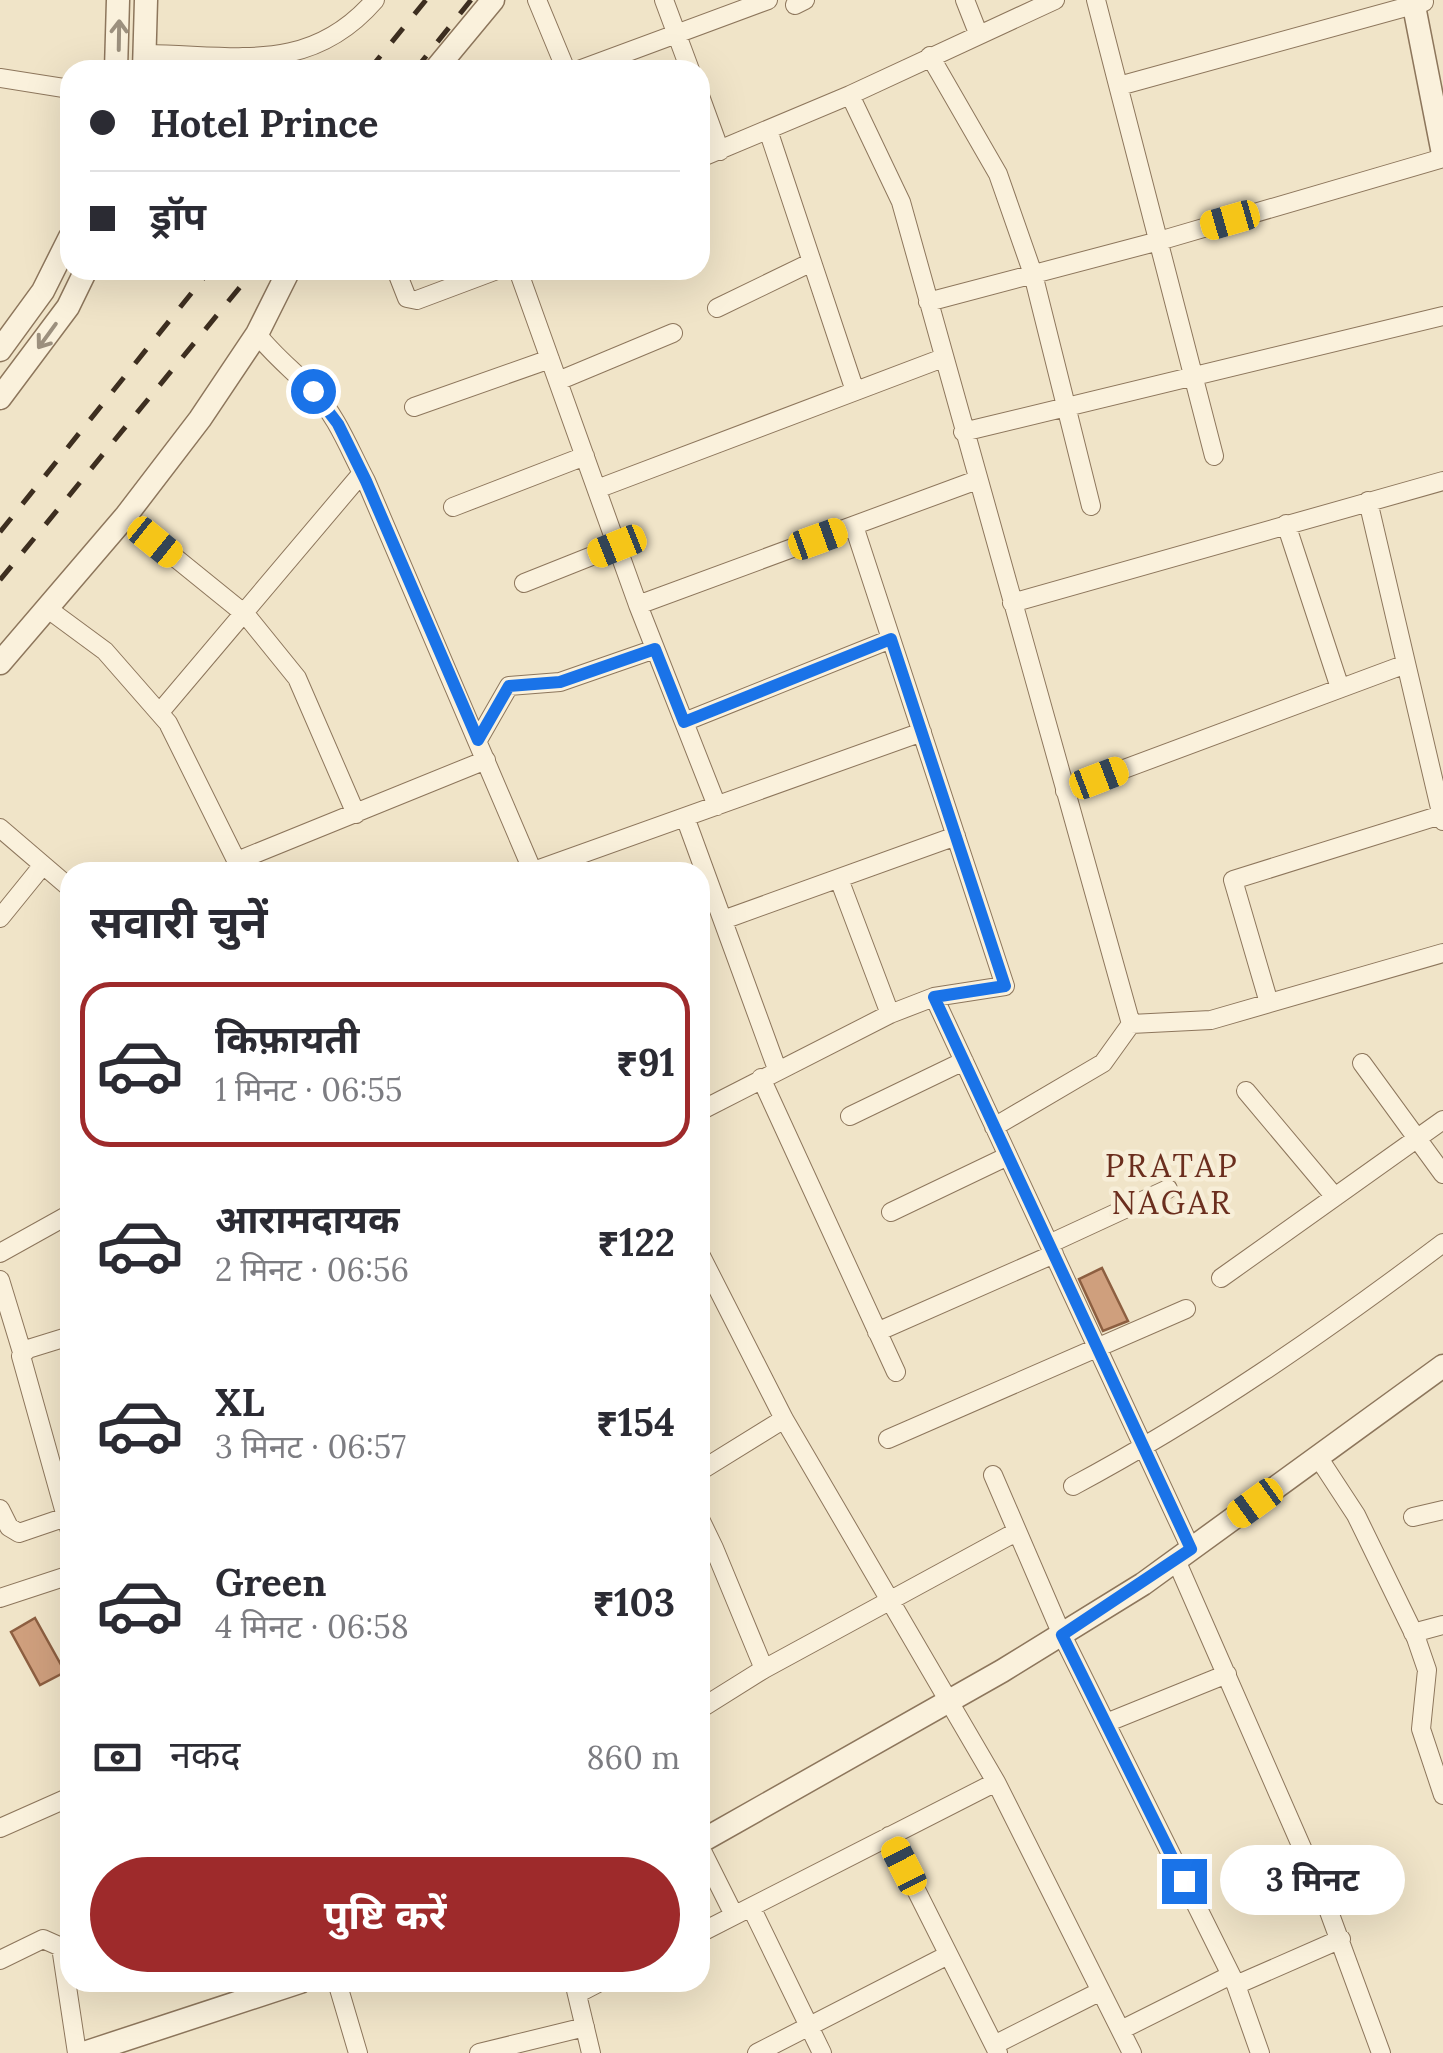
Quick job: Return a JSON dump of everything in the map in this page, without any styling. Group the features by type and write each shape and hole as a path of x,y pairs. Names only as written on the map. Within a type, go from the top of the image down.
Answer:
{"street":[{"path":"116,60 118,0"},
{"path":"146,0 146,60"},
{"path":"192,60 284,56 328,41 350,28 375,0"},
{"path":"447,60 493,0"},
{"path":"537,0 562,60"},
{"path":"664,0 686,60"},
{"path":"605,60 768,0"},
{"path":"965,0 978,32"},
{"path":"710,154 850,95 978,32 1055,0"},
{"path":"1096,0 1214,456"},
{"path":"928,302 1158,241 1443,156 1421,2 1119,86"},
{"path":"930,56 998,174 1033,274 1091,506"},
{"path":"0,78 60,87"},
{"path":"850,95 901,202 1131,1024"},
{"path":"710,123 720,150"},
{"path":"768,130 855,391"},
{"path":"3,340 43,291 60,258"},
{"path":"717,308 812,262"},
{"path":"0,398 68,306 81,280"},
{"path":"0,663 125,517 200,419 257,334 284,280"},
{"path":"400,280 407,298 417,300 470,280"},
{"path":"522,280 638,605 717,806"},
{"path":"964,432 1443,316"},
{"path":"558,381 673,333"},
{"path":"257,334 284,368 313,391 338,424 528,862"},
{"path":"597,489 942,358"},
{"path":"414,408 550,359"},
{"path":"453,507 585,456"},
{"path":"160,712 246,616 362,473"},
{"path":"638,605 977,480"},
{"path":"1012,603 1443,481"},
{"path":"1269,1003 1233,880 1442,818 1368,501"},
{"path":"125,517 246,616 297,678 356,814"},
{"path":"1286,524 1340,688"},
{"path":"710,1105 890,1014 934,997 1005,986 854,526"},
{"path":"524,583 617,546"},
{"path":"48,609 105,651 160,712 237,862"},
{"path":"684,722 891,639"},
{"path":"478,740 509,686 560,682 655,649"},
{"path":"1065,791 1406,664"},
{"path":"560,862 922,732"},
{"path":"251,862 486,760"},
{"path":"685,817 701,862"},
{"path":"0,828 60,879"},
{"path":"722,920 956,836"},
{"path":"0,918 43,864"},
{"path":"839,879 890,1014"},
{"path":"710,887 769,1074 896,1372"},
{"path":"1131,1024 1211,1020 1443,953"},
{"path":"934,997 1144,1448 1227,1674 1341,1939 1381,2053"},
{"path":"994,1127 1104,1063 1131,1024"},
{"path":"850,1116 964,1061"},
{"path":"1362,1063 1443,1174"},
{"path":"1246,1092 1335,1197"},
{"path":"1221,1278 1443,1120"},
{"path":"891,1212 1008,1156"},
{"path":"877,1332 1168,1189"},
{"path":"0,1253 60,1220"},
{"path":"1072,1486 1144,1448 1323,1333 1443,1243"},
{"path":"710,1274 784,1419 996,1782 1132,2053"},
{"path":"0,1280 60,1494"},
{"path":"888,1439 1186,1309"},
{"path":"22,1352 60,1339"},
{"path":"710,1838 1062,1635 1184,1554 1443,1366"},
{"path":"710,1465 784,1419"},
{"path":"1318,1457 1356,1515 1414,1633 1427,1670 1421,1729 1443,1795"},
{"path":"993,1475 1062,1635 1233,1980 1260,2053"},
{"path":"0,1509 9,1528 18,1532 60,1525"},
{"path":"1413,1517 1443,1510"},
{"path":"710,1703 764,1669 1016,1532"},
{"path":"710,1558 764,1669"},
{"path":"0,1598 60,1578"},
{"path":"1414,1633 1443,1626"},
{"path":"1106,1723 1227,1674"},
{"path":"710,1927 996,1782"},
{"path":"0,1806 5,1826 60,1801"},
{"path":"889,1836 996,2049 1101,1991"},
{"path":"710,1860 822,2053"},
{"path":"0,1960 43,1938 60,1946"},
{"path":"1121,2030 1233,1980 1341,1939"},
{"path":"757,2053 948,1954"},
{"path":"69,1992 81,2053 132,2046 274,1992"},
{"path":"340,1992 358,2053"},
{"path":"577,1992 591,2053"},
{"path":"479,2053 585,2027"}],"building":[{"path":"1102,1268 1128,1321 1103,1331 1079,1279"},
{"path":"35,1618 60,1663 60,1675 40,1685 11,1632"}],"railway":[{"path":"377,60 426,0"},
{"path":"423,60 471,0"},
{"path":"0,532 202,280"},
{"path":"0,580 246,280"}],"district":[{"name":"PRATAP NAGAR","path":"1172,1184"}],"route":[{"path":"313,391 338,424 366,481 478,740 512,684 560,682 655,649 684,722 891,639 1005,986 934,997 1191,1549 1062,1635 1184,1881"}]}
